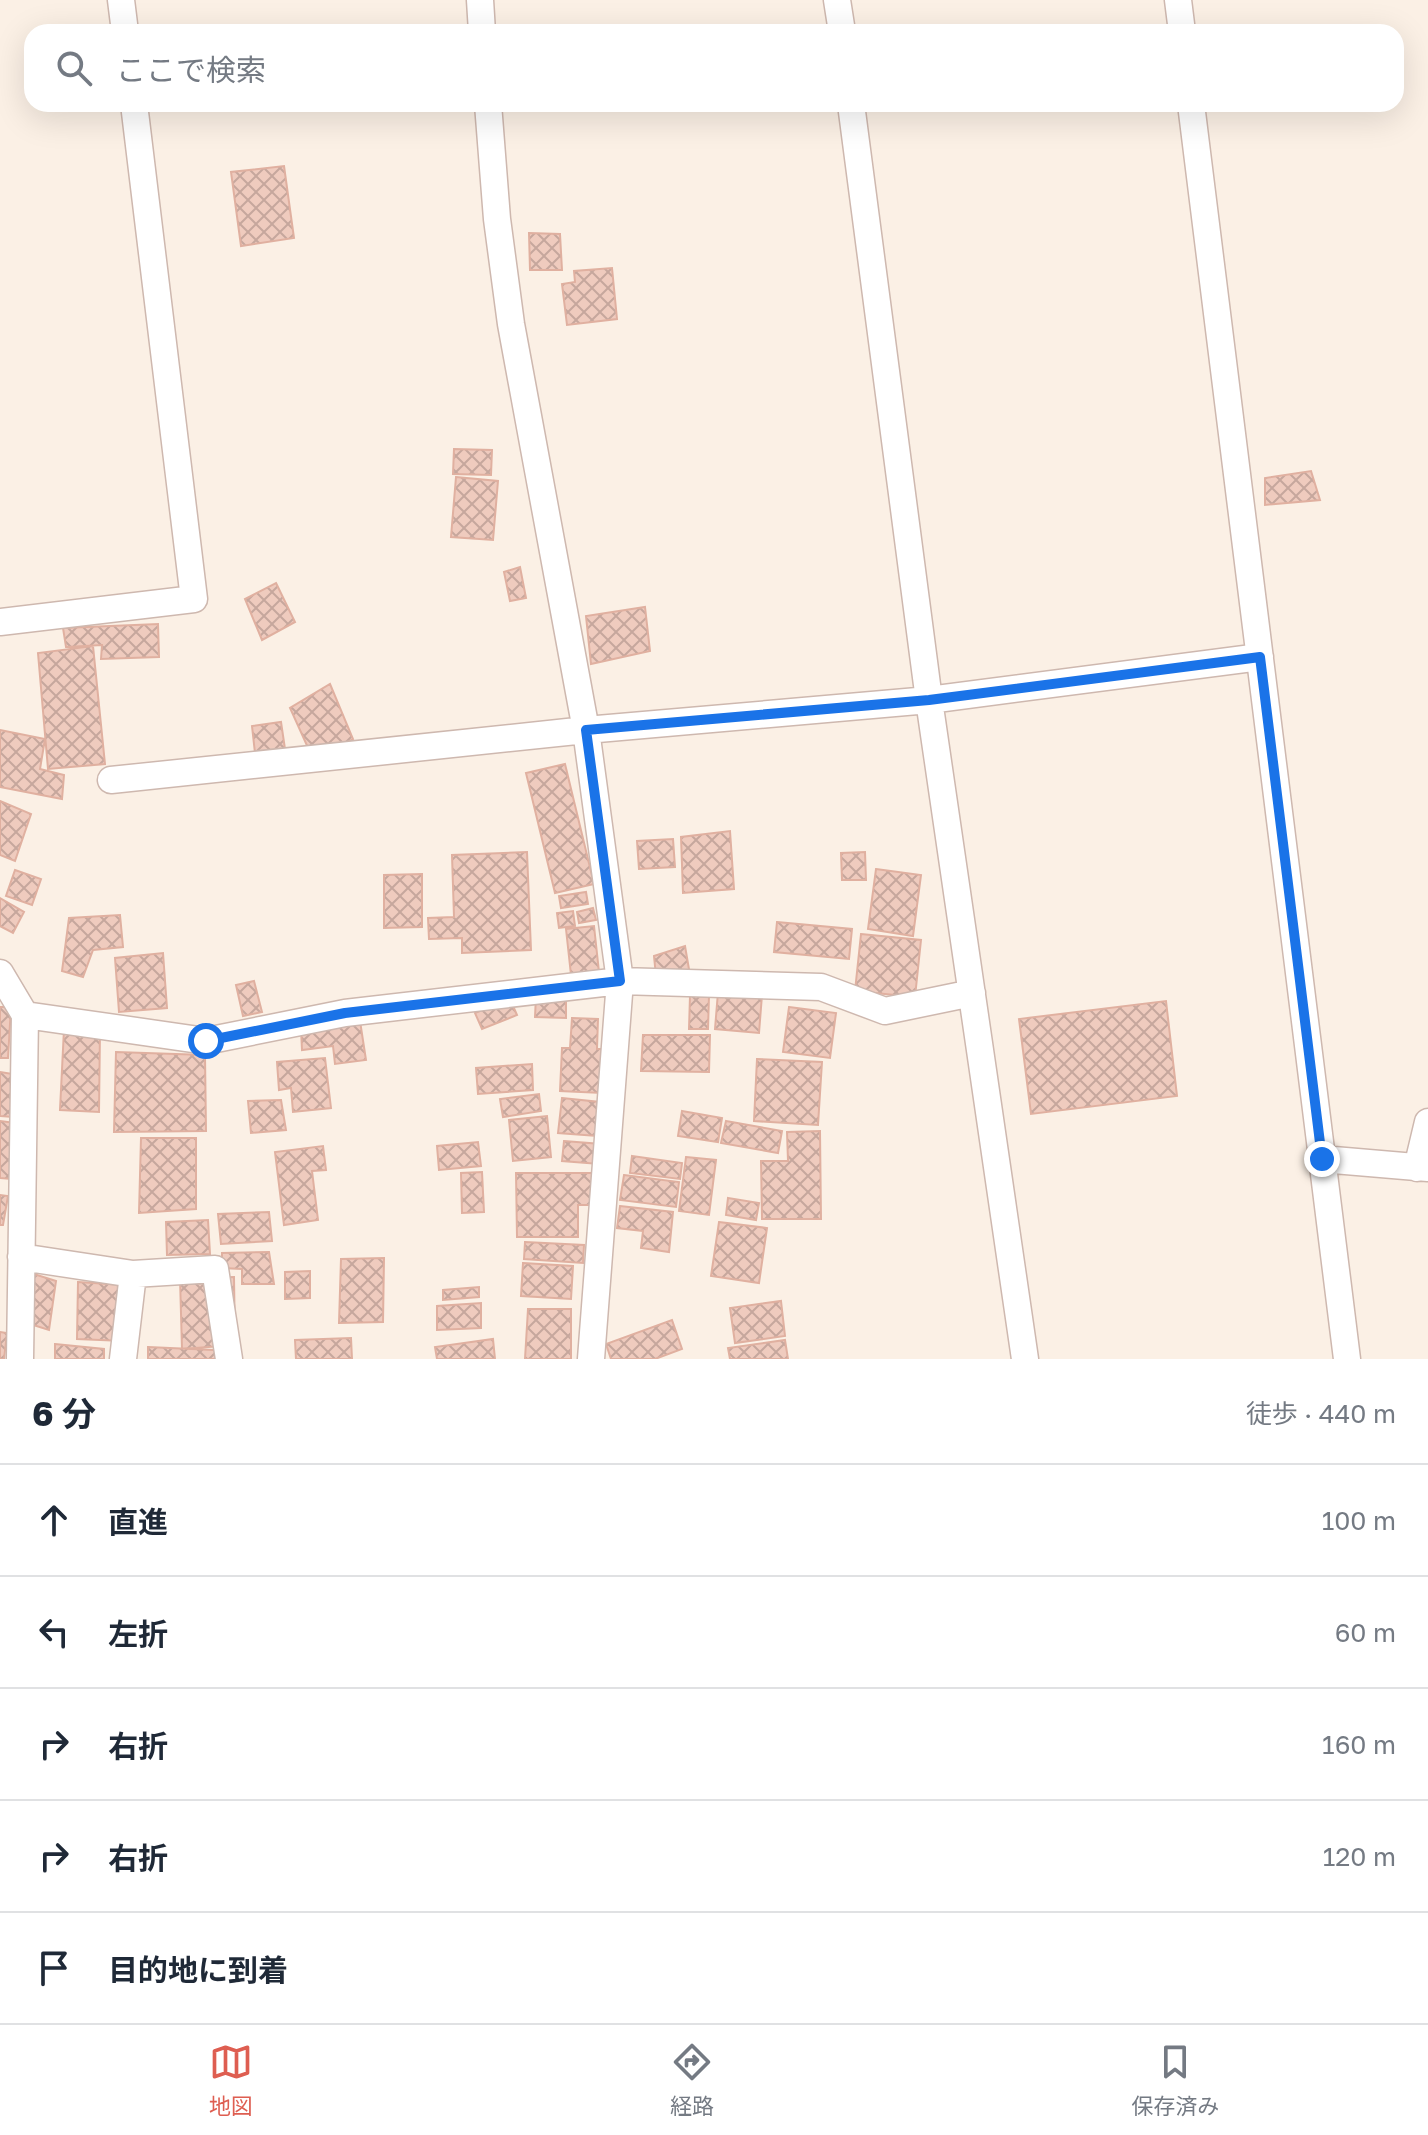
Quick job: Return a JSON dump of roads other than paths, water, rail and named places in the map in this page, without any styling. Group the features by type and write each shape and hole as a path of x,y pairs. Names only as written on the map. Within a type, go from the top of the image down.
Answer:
{"street":[{"path":"121,0 124,24"},
{"path":"480,0 482,24"},
{"path":"837,0 841,24"},
{"path":"1178,0 1181,24"},
{"path":"0,622 194,599 135,112"},
{"path":"489,112 497,219 511,324 586,730 620,981 591,1359"},
{"path":"852,112 929,700 1025,1359"},
{"path":"1192,112 1347,1359"},
{"path":"111,780 586,730 929,700 1260,657"},
{"path":"0,973 25,1015 20,1359"},
{"path":"25,1015 206,1041 345,1013 620,981 821,987 885,1011 972,993"},
{"path":"1322,1159 1423,1168 1428,1122"},
{"path":"21,1257 133,1274 215,1269 229,1359"},
{"path":"123,1359 133,1274"}]}
